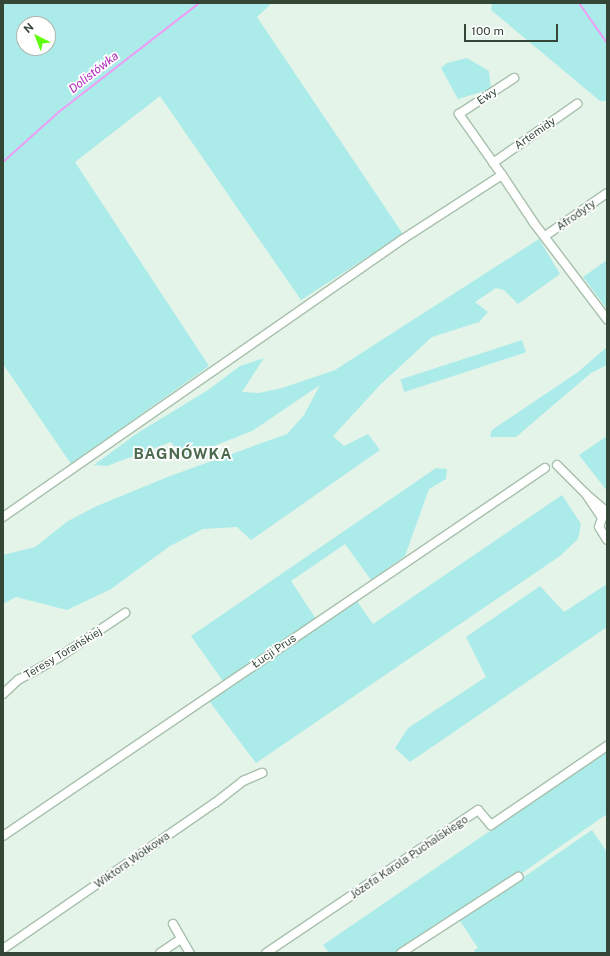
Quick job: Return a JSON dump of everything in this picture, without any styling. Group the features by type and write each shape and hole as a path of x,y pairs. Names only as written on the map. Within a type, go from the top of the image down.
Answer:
{"street":[{"name":"Ewy","path":"493,163 459,114 514,78"},
{"name":"Artemidy","path":"493,163 577,104"},
{"path":"493,163 607,319"},
{"path":"3,517 390,248 502,175"},
{"name":"Afrodyty","path":"545,236 607,193"},
{"path":"557,465 605,514 600,532 607,540"},
{"name":"Łucji Prus","path":"3,836 545,468"},
{"name":"Teresy Torańskiej","path":"3,694 18,680 58,658 125,613"},
{"name":"Józefa Karola Puchalskiego","path":"266,953 478,810 491,825 607,746"},
{"name":"Wiktora Wołkowa","path":"3,949 215,803 243,781 262,772"},
{"path":"401,953 518,877"},
{"path":"173,924 190,953"},
{"path":"160,953 182,939"}],"shaded area":[{"path":"3,3 272,3 257,17 403,234 301,300 160,96 75,162 209,366 71,464 3,364"},
{"path":"492,3 607,3 607,101 600,101 491,10"},
{"path":"467,58 489,71 491,89 458,99 441,68 447,63"},
{"path":"539,239 560,274 518,304 504,290 496,288 475,302 488,312 479,322 432,337 381,384 333,436 344,446 368,434 380,450 251,540 237,527 203,529 170,546 111,589 67,610 16,597 3,604 3,555 35,547 68,521 97,506 170,476 287,434 304,415 320,385 252,431 183,458 171,442 107,466 94,465 136,434 208,390 240,366 264,358 242,392 259,393 282,388 335,370"},
{"path":"607,260 607,309 583,277"},
{"path":"522,340 526,352 404,392 400,380"},
{"path":"607,347 607,365 591,373 516,437 490,437 492,430 578,372"},
{"path":"607,436 607,491 579,455"},
{"path":"436,468 447,469 446,479 429,489 405,556 371,580 345,544 291,581 320,625 357,601 373,624 562,495 581,524 578,539 560,556 256,763 206,697 225,684 191,636"},
{"path":"607,584 607,627 410,762 395,748 408,728 486,677 466,637 540,586 564,612"},
{"path":"607,751 607,814 509,882 397,953 329,953 323,945"},
{"path":"592,830 607,852 607,953 476,953 474,950 478,948 460,921"}],"waterway":[{"name":"Dolistówka","path":"3,162 60,111 199,3"},
{"path":"579,3 607,43"}],"district":[{"name":"BAGNÓWKA","path":"183,454"}]}
